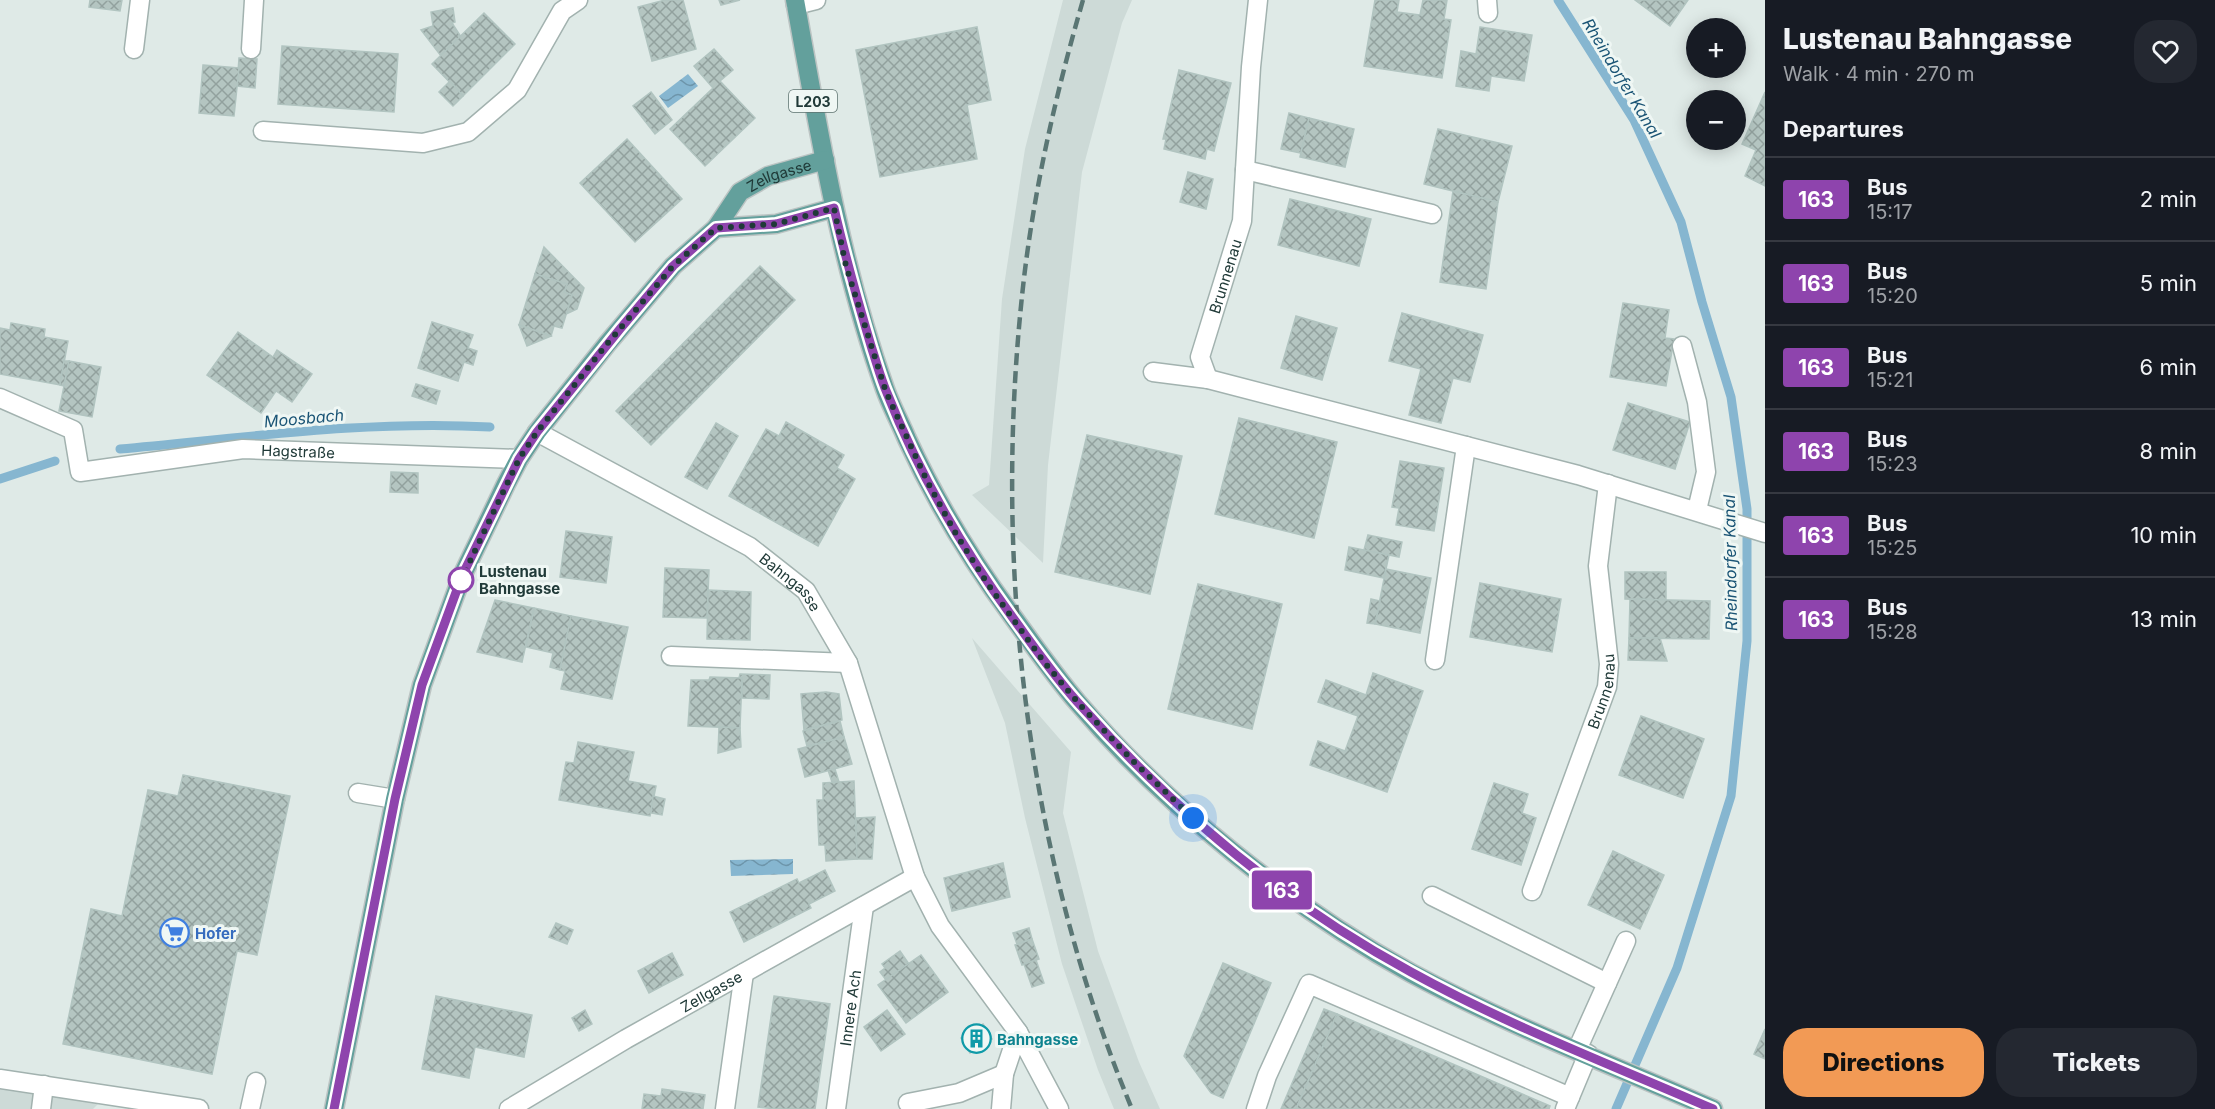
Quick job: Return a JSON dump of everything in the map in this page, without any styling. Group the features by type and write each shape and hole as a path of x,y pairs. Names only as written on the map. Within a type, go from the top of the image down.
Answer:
{"main road":[{"name":"L203","path":"796,3 846,266 886,392 927,481 956,534 987,583 1044,662 1081,706 1135,763 1193,818 1258,873 1327,921 1411,972 1501,1017 1671,1090 1686,1104 1713,1109"},
{"name":"Zellgasse","path":"334,1109 395,799 422,685 462,576 519,459 537,432 607,344 673,266 716,228 740,192 768,176 825,160"},
{"path":"716,228 776,224 834,208"}],"street":[{"path":"134,49 140,0"},
{"path":"251,49 254,0"},
{"path":"263,131 423,143 468,132 517,90 562,11 578,0"},
{"path":"796,3 816,0"},
{"name":"Brunnenau","path":"1208,379 1200,357 1242,221 1258,0"},
{"path":"1245,170 1432,214"},
{"path":"1682,346 1697,402 1706,472 1697,510"},
{"path":"1153,372 1208,379 1466,446 1608,484 1717,516 1765,533"},
{"name":"Hagstraße","path":"0,398 73,430 80,472 243,450 519,459"},
{"name":"Bahngasse","path":"537,432 750,547 806,591 848,663 915,877 940,926 1018,1032 1059,1109"},
{"path":"1435,660 1466,446"},
{"name":"Brunnenau","path":"1532,891 1606,687 1609,664 1598,566 1608,484"},
{"path":"671,656 848,663"},
{"path":"358,793 395,799"},
{"name":"Zellgasse","path":"509,1109 626,1039 915,877"},
{"path":"1432,896 1607,982"},
{"name":"Innere Ach","path":"836,1109 864,906"},
{"path":"1256,1109 1267,1076 1309,984 1568,1103 1588,1054 1607,982 1626,941"},
{"path":"725,1109 744,973"},
{"path":"1001,1109 1004,1074 1018,1032"},
{"path":"908,1103 959,1093 1004,1074"},
{"path":"0,1079 199,1109"},
{"path":"250,1109 256,1082"},
{"path":"41,1109 44,1085"}],"shaded area":[{"path":"1063,0 1132,0 1122,23 1082,172 1048,465 1043,563 972,495 989,485 1002,299 1025,149"},
{"path":"972,638 1071,752 1063,813 1098,951 1139,1062 1160,1109 1114,1109 1098,1070 1062,964 1025,818 1005,723"},
{"path":"0,1079 107,1095 93,1109 0,1109"}],"water":[{"path":"688,74 698,86 668,108 659,96"},
{"path":"793,859 793,874 731,876 730,860"}],"building":[{"path":"90,0 122,0 120,11 89,7"},
{"path":"665,0 683,0 696,49 652,61 638,7"},
{"path":"719,0 740,0 721,5"},
{"path":"1375,0 1399,0 1397,12 1420,15 1423,0 1447,0 1444,19 1451,20 1442,78 1364,66"},
{"path":"1635,0 1688,0 1670,26"},
{"path":"453,8 455,22 452,23 461,37 441,56 421,30 433,26 431,12"},
{"path":"484,13 515,44 463,96 432,64"},
{"path":"977,27 991,100 967,105 977,159 880,177 856,50"},
{"path":"1480,27 1532,35 1524,81 1491,76 1489,91 1456,86 1461,51 1476,54"},
{"path":"282,46 398,54 394,112 278,104"},
{"path":"714,49 733,70 720,81 755,118 705,166 670,129 713,88 694,66"},
{"path":"239,58 257,59 255,88 237,86"},
{"path":"203,65 239,68 234,116 199,113"},
{"path":"1179,70 1231,83 1214,151 1207,149 1205,159 1164,149 1166,139 1163,139"},
{"path":"450,81 463,96 453,106 439,92"},
{"path":"651,92 672,120 655,134 633,106"},
{"path":"1765,92 1765,186 1745,176 1756,150 1746,146 1746,135"},
{"path":"1289,113 1309,118 1301,153 1281,149"},
{"path":"1309,118 1354,129 1345,167 1300,157"},
{"path":"1438,129 1512,146 1498,202 1424,184"},
{"path":"627,139 682,199 635,242 580,183"},
{"path":"1188,172 1213,179 1206,209 1180,202"},
{"path":"1453,191 1498,202 1486,289 1440,282"},
{"path":"1290,199 1371,219 1359,266 1278,245"},
{"path":"544,247 584,288 577,309 566,314 572,295 564,292 567,284 535,274"},
{"path":"760,266 795,300 651,445 616,411"},
{"path":"535,274 567,284 564,292 572,295 562,328 554,326 551,336 519,325"},
{"path":"1623,303 1669,310 1665,338 1674,339 1666,386 1610,377"},
{"path":"1402,313 1483,335 1470,382 1453,378 1441,423 1409,415 1421,369 1389,361"},
{"path":"1296,316 1337,328 1322,380 1281,368"},
{"path":"432,322 473,335 468,348 477,351 473,365 464,362 458,381 418,368"},
{"path":"11,323 45,329 44,337 68,341 60,385 0,374 0,328 10,330"},
{"path":"519,325 551,336 527,346"},
{"path":"238,332 273,357 277,350 312,374 292,402 276,391 261,413 207,375"},
{"path":"64,361 69,361 64,386 60,385"},
{"path":"69,361 101,367 92,417 59,411"},
{"path":"416,384 440,391 436,404 412,396"},
{"path":"1628,403 1690,422 1675,469 1613,450"},
{"path":"1239,418 1337,442 1314,538 1215,514"},
{"path":"786,422 844,455 837,468 855,479 818,546 729,496 766,429 779,436"},
{"path":"716,423 738,436 707,489 685,477"},
{"path":"1087,435 1182,456 1150,594 1055,572"},
{"path":"1400,461 1444,468 1434,531 1396,525 1399,508 1392,507"},
{"path":"391,472 418,473 418,493 390,492"},
{"path":"566,531 612,537 606,583 560,577"},
{"path":"1368,535 1402,542 1399,557 1364,550"},
{"path":"1349,547 1389,555 1384,578 1345,570"},
{"path":"665,568 709,570 707,618 663,617"},
{"path":"1386,569 1431,578 1420,633 1375,624"},
{"path":"1625,572 1666,572 1666,600 1625,599"},
{"path":"1480,583 1561,599 1552,652 1470,637"},
{"path":"1198,584 1282,604 1252,729 1168,709"},
{"path":"708,590 751,592 750,640 707,639"},
{"path":"1371,599 1380,601 1375,624 1367,623"},
{"path":"1630,599 1710,601 1709,639 1629,638"},
{"path":"495,600 534,608 522,662 477,652"},
{"path":"534,608 571,616 560,670 550,667 553,653 526,647"},
{"path":"571,616 628,627 612,699 561,689 565,671 560,670"},
{"path":"1629,638 1660,638 1667,661 1628,660"},
{"path":"1373,673 1423,691 1387,792 1310,765 1318,741 1345,751 1358,716 1318,702 1326,680 1366,695"},
{"path":"740,674 770,675 769,699 742,698"},
{"path":"710,677 742,678 740,728 688,726 691,680 709,680"},
{"path":"826,692 839,694 842,720 804,730 801,694"},
{"path":"1641,716 1704,739 1683,798 1619,775"},
{"path":"840,721 844,737 807,746 803,731"},
{"path":"719,727 740,728 741,747 718,753"},
{"path":"844,737 852,764 805,777 798,749"},
{"path":"578,742 634,752 628,781 656,786 650,816 559,800 566,762 574,763"},
{"path":"835,769 839,782 832,782 828,770"},
{"name":"Hofer","path":"183,775 290,796 257,955 237,951 212,1074 63,1044 91,909 122,916 148,790 178,796"},
{"path":"854,781 857,859 826,861 825,845 819,845 817,800 823,800 823,783"},
{"path":"1494,783 1528,794 1522,813 1536,818 1521,865 1472,849"},
{"path":"653,796 665,799 662,815 651,813"},
{"path":"875,817 872,859 857,859 856,818"},
{"path":"1613,851 1664,875 1640,929 1588,905"},
{"path":"1003,863 1010,897 952,911 944,878"},
{"path":"825,870 835,891 809,904 811,908 744,942 730,912 797,879 799,883"},
{"path":"556,923 573,930 567,944 549,937"},
{"path":"1029,928 1032,939 1017,944 1013,933"},
{"path":"1032,939 1039,959 1022,965 1015,945"},
{"path":"900,951 909,964 886,980 880,972 885,968 882,964"},
{"path":"672,953 683,975 649,993 638,971"},
{"path":"921,955 948,992 906,1023 878,985"},
{"path":"1036,960 1044,983 1032,987 1024,964"},
{"path":"1223,963 1271,983 1223,1098 1211,1093 1184,1056"},
{"path":"436,996 532,1015 524,1057 475,1047 469,1078 422,1069"},
{"path":"774,996 830,1004 815,1109 758,1107"},
{"path":"1324,1009 1337,1014 1296,1109 1281,1109"},
{"path":"585,1010 592,1024 579,1031 572,1018"},
{"path":"887,1010 905,1034 881,1051 864,1027"},
{"path":"1337,1014 1550,1106 1549,1109 1296,1109"},
{"name":"Bahngasse","path":"983,1024 992,1039 970,1053 961,1038"},
{"path":"1765,1029 1765,1059 1754,1054"},
{"path":"662,1089 705,1095 703,1109 642,1109 644,1094 661,1096"}],"waterway":[{"name":"Rheindorfer Kanal","path":"1558,0 1634,120 1681,222 1731,397 1747,509 1747,641 1731,796 1677,968 1616,1109"},
{"name":"Moosbach","path":"120,449 351,428 444,425 490,427"},
{"name":"Moosbach","path":"0,479 55,461"}],"railway":[{"path":"1083,0 1062,75 1045,152 1025,267 1014,407 1012,510 1017,612 1027,715 1044,816 1067,916 1096,1014 1132,1109"}],"bus line":[{"name":"163","path":"334,1109 395,799 422,685 462,576 519,459 537,432 607,344 673,266 716,228 776,224 834,208 846,266 886,392 927,481 956,534 987,583 1044,662 1081,706 1135,763 1193,818 1258,873 1327,921 1411,972 1501,1017 1713,1109"}],"place":[{"name":"Lustenau Bahngasse","path":"461,580"},
{"name":"Hofer","path":"174,933"},
{"name":"Bahngasse","path":"976,1039"}],"route":[{"path":"461,580 506,484 537,432 673,266 716,228 776,224 834,208 846,266 886,392 927,481 956,534 987,583 1044,662 1081,706 1135,763 1193,818"}]}
